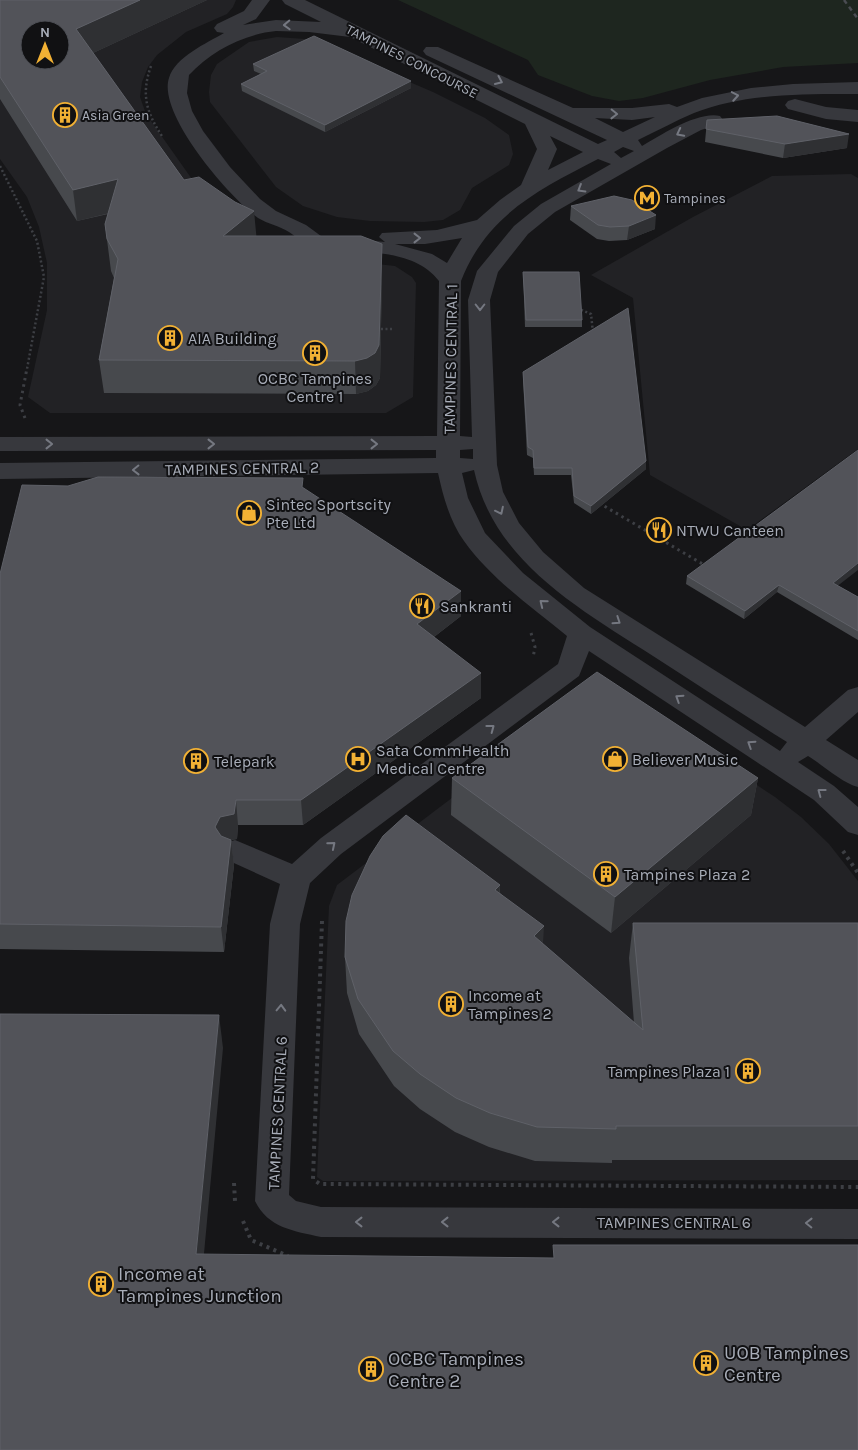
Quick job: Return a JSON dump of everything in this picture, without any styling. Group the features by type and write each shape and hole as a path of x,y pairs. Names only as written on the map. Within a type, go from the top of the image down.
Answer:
{"street":[{"path":"183,69 178,58 202,38 250,15 261,0"},
{"name":"TAMPINES CONCOURSE","path":"291,0 533,121 599,151 623,165"},
{"name":"TAMPINES CONCOURSE","path":"326,0 455,62 565,111 646,152"},
{"path":"353,32 310,25 269,26 236,34 183,69 178,80 176,93 178,103 196,135 243,195 266,214 299,228 313,240 388,249 427,258 439,267 450,281"},
{"name":"TAMPINES CENTRAL 1","path":"858,88 792,88 714,100 688,108 532,185 483,225 456,261 450,281 448,455 456,498 474,537 514,580 581,633 824,793 858,824"},
{"name":"TAMPINES CENTRAL 1","path":"858,102 795,105 732,113 694,126 548,208 522,230 488,271 480,300 484,454 491,492 508,526 534,558 575,594 807,742 858,777"},
{"path":"795,105 826,113 858,116"},
{"name":"TAMPINES CONCOURSE","path":"565,111 632,114 688,108"},
{"path":"532,185 547,149 533,121"},
{"path":"299,228 392,238 428,238 450,235 483,225"},
{"name":"TAMPINES CENTRAL 2","path":"0,444 448,455"},
{"name":"TAMPINES CENTRAL 2","path":"0,471 484,454"},
{"path":"235,851 296,878 331,846 570,669 581,633"},
{"path":"781,764 858,697"},
{"path":"720,724 748,704"},
{"name":"TAMPINES CENTRAL 6","path":"296,878 284,924 272,1201 287,1214 321,1222 858,1224"}],"path":[{"path":"0,166 37,241 44,277 20,405 25,420"},
{"path":"570,305 591,314 593,334"},
{"path":"381,329 393,329"},
{"path":"592,498 708,567"},
{"path":"530,631 535,646 532,661"},
{"path":"838,844 858,873"},
{"path":"322,917 313,1179 320,1184 858,1187"},
{"path":"235,1180 234,1199 237,1207"},
{"path":"240,1215 250,1240 293,1259"}],"shaded area":[{"path":"15,0 236,0 227,14 186,32 157,55 148,67 142,82 140,97 146,114 206,199 253,235 278,245 359,262 395,266 412,277 416,283 413,397 386,413 50,413 28,397 47,310 47,263 39,227 27,197 0,159 0,7"},
{"path":"398,0 858,0 858,63 783,67 710,80 643,98 619,101 592,96 538,75 528,60"},
{"path":"277,37 305,39 323,45 433,92 485,118 509,135 513,154 509,165 472,188 460,210 443,220 424,222 370,221 337,217 303,206 276,187 210,102 211,75 217,64 249,42"},
{"path":"851,174 858,178 858,449 747,530 650,475 633,298 591,275 693,217 772,176"},
{"path":"633,703 775,797 801,817 829,844 858,881 858,1180 323,1181 317,1177 329,906 337,885 576,704"}],"building":[{"path":"0,0 140,0 76,29 184,180 199,177 235,202 254,211 223,236 361,236 382,244 379,345 375,353 367,358 355,361 99,360 118,259 107,239 105,224 118,179 73,190 0,77"},
{"path":"314,36 411,81 325,125 241,84 267,71 253,64"},
{"path":"777,116 849,134 785,144 706,129 707,120"},
{"path":"614,196 632,200 656,215 629,226 610,227 598,225 571,206"},
{"path":"523,272 579,272 582,320 526,320"},
{"path":"628,308 646,461 591,506 574,496 572,468 534,468 533,450 528,447 523,372"},
{"path":"858,450 858,563 833,583 858,597 858,631 779,585 745,611 687,576"},
{"name":"Telepark","path":"98,477 303,478 302,487 461,591 417,624 481,673 301,800 236,800 234,814 220,817 215,827 221,836 231,840 221,927 0,924 0,574 22,485 68,486"},
{"name":"Tampines Plaza 2","path":"597,672 758,778 615,897 452,778"},
{"path":"406,815 500,885 495,890 544,926 534,936 643,1030 633,923 858,923 858,1126 616,1126 616,1129 537,1127 490,1113 456,1098 420,1074 393,1051 358,999 345,957 346,921 352,895 370,856 383,836"},
{"path":"0,1014 219,1015 196,1254 554,1258 553,1245 858,1245 858,1450 0,1450"}],"railway":[{"path":"844,0 858,19"}],"place":[{"name":"Asia Green","path":"65,115"},
{"name":"Tampines","path":"647,198"},
{"name":"AIA Building","path":"170,338"},
{"name":"OCBC Tampines Centre 1","path":"315,353"},
{"name":"Sintec Sportscity Pte Ltd","path":"249,513"},
{"name":"NTWU Canteen","path":"659,530"},
{"name":"Sankranti","path":"422,606"},
{"name":"Sata CommHealth Medical Centre","path":"358,759"},
{"name":"Believer Music","path":"615,759"},
{"name":"Telepark","path":"196,761"},
{"name":"Tampines Plaza 2","path":"606,874"},
{"name":"Income at Tampines 2","path":"451,1004"},
{"name":"Tampines Plaza 1","path":"748,1071"},
{"name":"Income at Tampines Junction","path":"101,1284"},
{"name":"UOB Tampines Centre","path":"706,1363"},
{"name":"OCBC Tampines Centre 2","path":"371,1369"}]}
